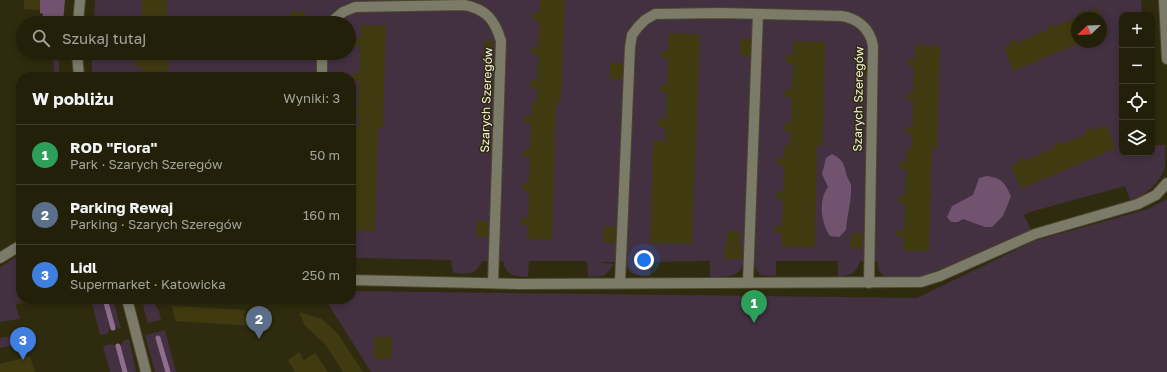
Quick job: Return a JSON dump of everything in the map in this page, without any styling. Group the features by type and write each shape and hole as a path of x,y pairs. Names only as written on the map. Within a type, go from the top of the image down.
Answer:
{"street":[{"path":"79,16 80,0"},
{"name":"Szarych Szeregów","path":"338,16 343,12 355,7 464,5 472,6 491,18 497,28 501,41 493,283"},
{"path":"1165,6 1167,58"},
{"name":"Szarych Szeregów","path":"620,282 630,47 632,36 642,23 655,14 758,14 850,17 862,25 868,32 872,42 868,283"},
{"path":"748,282 758,14"},
{"path":"77,60 78,72"},
{"path":"322,60 322,72"},
{"path":"356,280 493,283 921,282 940,276 1035,234 1138,204 1156,195 1167,183"},
{"path":"0,258 16,249"},
{"path":"128,304 146,372"}],"shaded area":[{"path":"40,0 65,0 64,16 43,16 43,14 40,13"},
{"path":"95,0 1141,0 1142,12 1119,12 1119,156 1155,156 1155,145 1166,145 1165,167 1160,179 1142,196 1131,202 1125,186 1030,212 1024,215 1031,230 923,277 885,277 879,271 877,261 860,261 855,271 838,277 838,261 776,261 776,276 760,275 756,269 754,261 743,261 742,267 739,271 731,276 725,277 710,277 710,261 651,262 650,276 631,273 626,262 595,262 614,264 606,274 597,277 588,277 587,261 529,261 528,277 511,275 506,270 503,261 482,261 480,266 474,272 463,274 453,273 451,260 356,258 356,72 92,72 92,60 356,60 356,16 94,16"},
{"path":"53,60 59,60 59,72 54,72"},
{"path":"832,154 842,162 851,185 851,196 846,230 839,237 830,236 824,225 822,212 823,198 828,187 822,174 826,158"},
{"path":"987,176 1000,180 1007,188 1011,196 1003,216 992,227 985,227 963,219 958,222 951,222 947,217 952,206 973,195 979,178"},
{"path":"1167,199 1167,372 371,372 328,304 356,304 356,291 917,298 1034,241 1148,209"},
{"path":"16,257 15,303 20,319 0,322 0,267"},
{"path":"92,304 105,304 111,326 107,334 100,335"},
{"path":"108,304 114,304 121,329 114,326"},
{"path":"144,304 154,304 159,311 161,320 148,323 143,306"},
{"path":"165,330 176,372 155,372 145,335"},
{"path":"23,335 24,337 13,345 0,348 0,338"},
{"path":"129,339 136,372 126,372 120,347 124,340"},
{"path":"110,344 117,346 124,372 110,372 103,346"}],"building":[{"path":"24,0 40,0 40,10 24,9"},
{"path":"142,0 167,0 166,16 142,16"},
{"path":"540,0 565,0 561,103 556,103 552,240 527,239 528,225 521,225 521,217 528,218 529,191 522,191 522,183 529,183 530,157 523,157 523,149 530,150 531,123 524,123 524,116 531,116 532,102 537,102 537,88 530,88 530,81 537,80 538,54 531,54 531,47 538,47 539,20 532,20 532,13 539,13"},
{"path":"1098,8 1100,12 1088,12"},
{"path":"291,11 305,11 305,16 291,16"},
{"path":"1071,20 1071,47 1013,71 1004,48 1011,45 1009,42 1015,39 1017,43 1048,29 1047,26 1053,24 1054,27"},
{"path":"361,25 386,25 383,128 378,128 375,231 356,230 356,128 358,128 358,114 356,114 356,107 358,107 359,80 356,80 356,73 359,73 360,46 356,46 356,39 360,39"},
{"path":"669,33 700,34 692,244 650,243 653,140 665,141 665,127 658,127 658,119 666,119 666,92 660,92 660,85 667,85 668,59 661,58 661,51 668,51"},
{"path":"740,39 751,39 751,56 740,56"},
{"path":"484,41 493,41 492,55 483,55"},
{"path":"793,41 825,42 823,146 817,145 815,247 781,247 782,233 775,233 775,225 782,226 783,199 776,199 776,191 783,192 784,165 777,165 777,157 784,158 785,144 790,145 790,131 783,131 784,123 791,123 791,97 785,97 785,89 792,90 793,63 786,63 786,55 793,56"},
{"path":"915,45 940,46 937,149 932,149 929,251 903,251 904,237 896,236 897,229 904,230 905,203 898,202 898,195 905,196 906,169 899,169 899,162 906,162 907,148 912,148 912,134 905,134 906,127 913,127 913,100 906,100 907,93 913,93 914,66 908,66 908,59 915,59"},
{"path":"135,60 169,60 169,68 166,68 166,72 142,72 142,67 135,67"},
{"path":"610,62 623,63 622,79 610,79"},
{"path":"857,62 868,63 867,77 856,76"},
{"path":"1106,125 1116,148 1021,189 1011,166 1018,163 1017,160 1023,157 1024,161 1055,147 1054,144 1060,141 1062,144 1087,134 1085,130 1091,128 1093,131"},
{"path":"477,220 488,221 488,237 476,237"},
{"path":"604,226 616,226 615,243 603,242"},
{"path":"727,231 740,232 740,246 726,245"},
{"path":"851,233 863,233 862,249 850,248"},
{"path":"724,246 742,246 742,259 724,259"},
{"path":"172,306 245,310 244,317 254,318 253,326 175,321"},
{"path":"256,311 271,311 270,329 254,329"},
{"path":"299,312 322,319 338,334 363,372 343,372 325,344 305,326"},
{"path":"374,337 392,337 392,358 374,359"},
{"path":"299,352 304,360 315,353 328,372 295,372 288,360"},
{"path":"30,356 35,372 0,372 0,364"}],"waterway":[{"path":"106,304 113,328"},
{"path":"158,338 168,372"},
{"path":"118,346 125,372"}],"place":[{"name":"ROD \"Flora\"","path":"754,323"},
{"name":"Parking Rewaj","path":"259,339"},
{"name":"Lidl","path":"23,360"}]}
